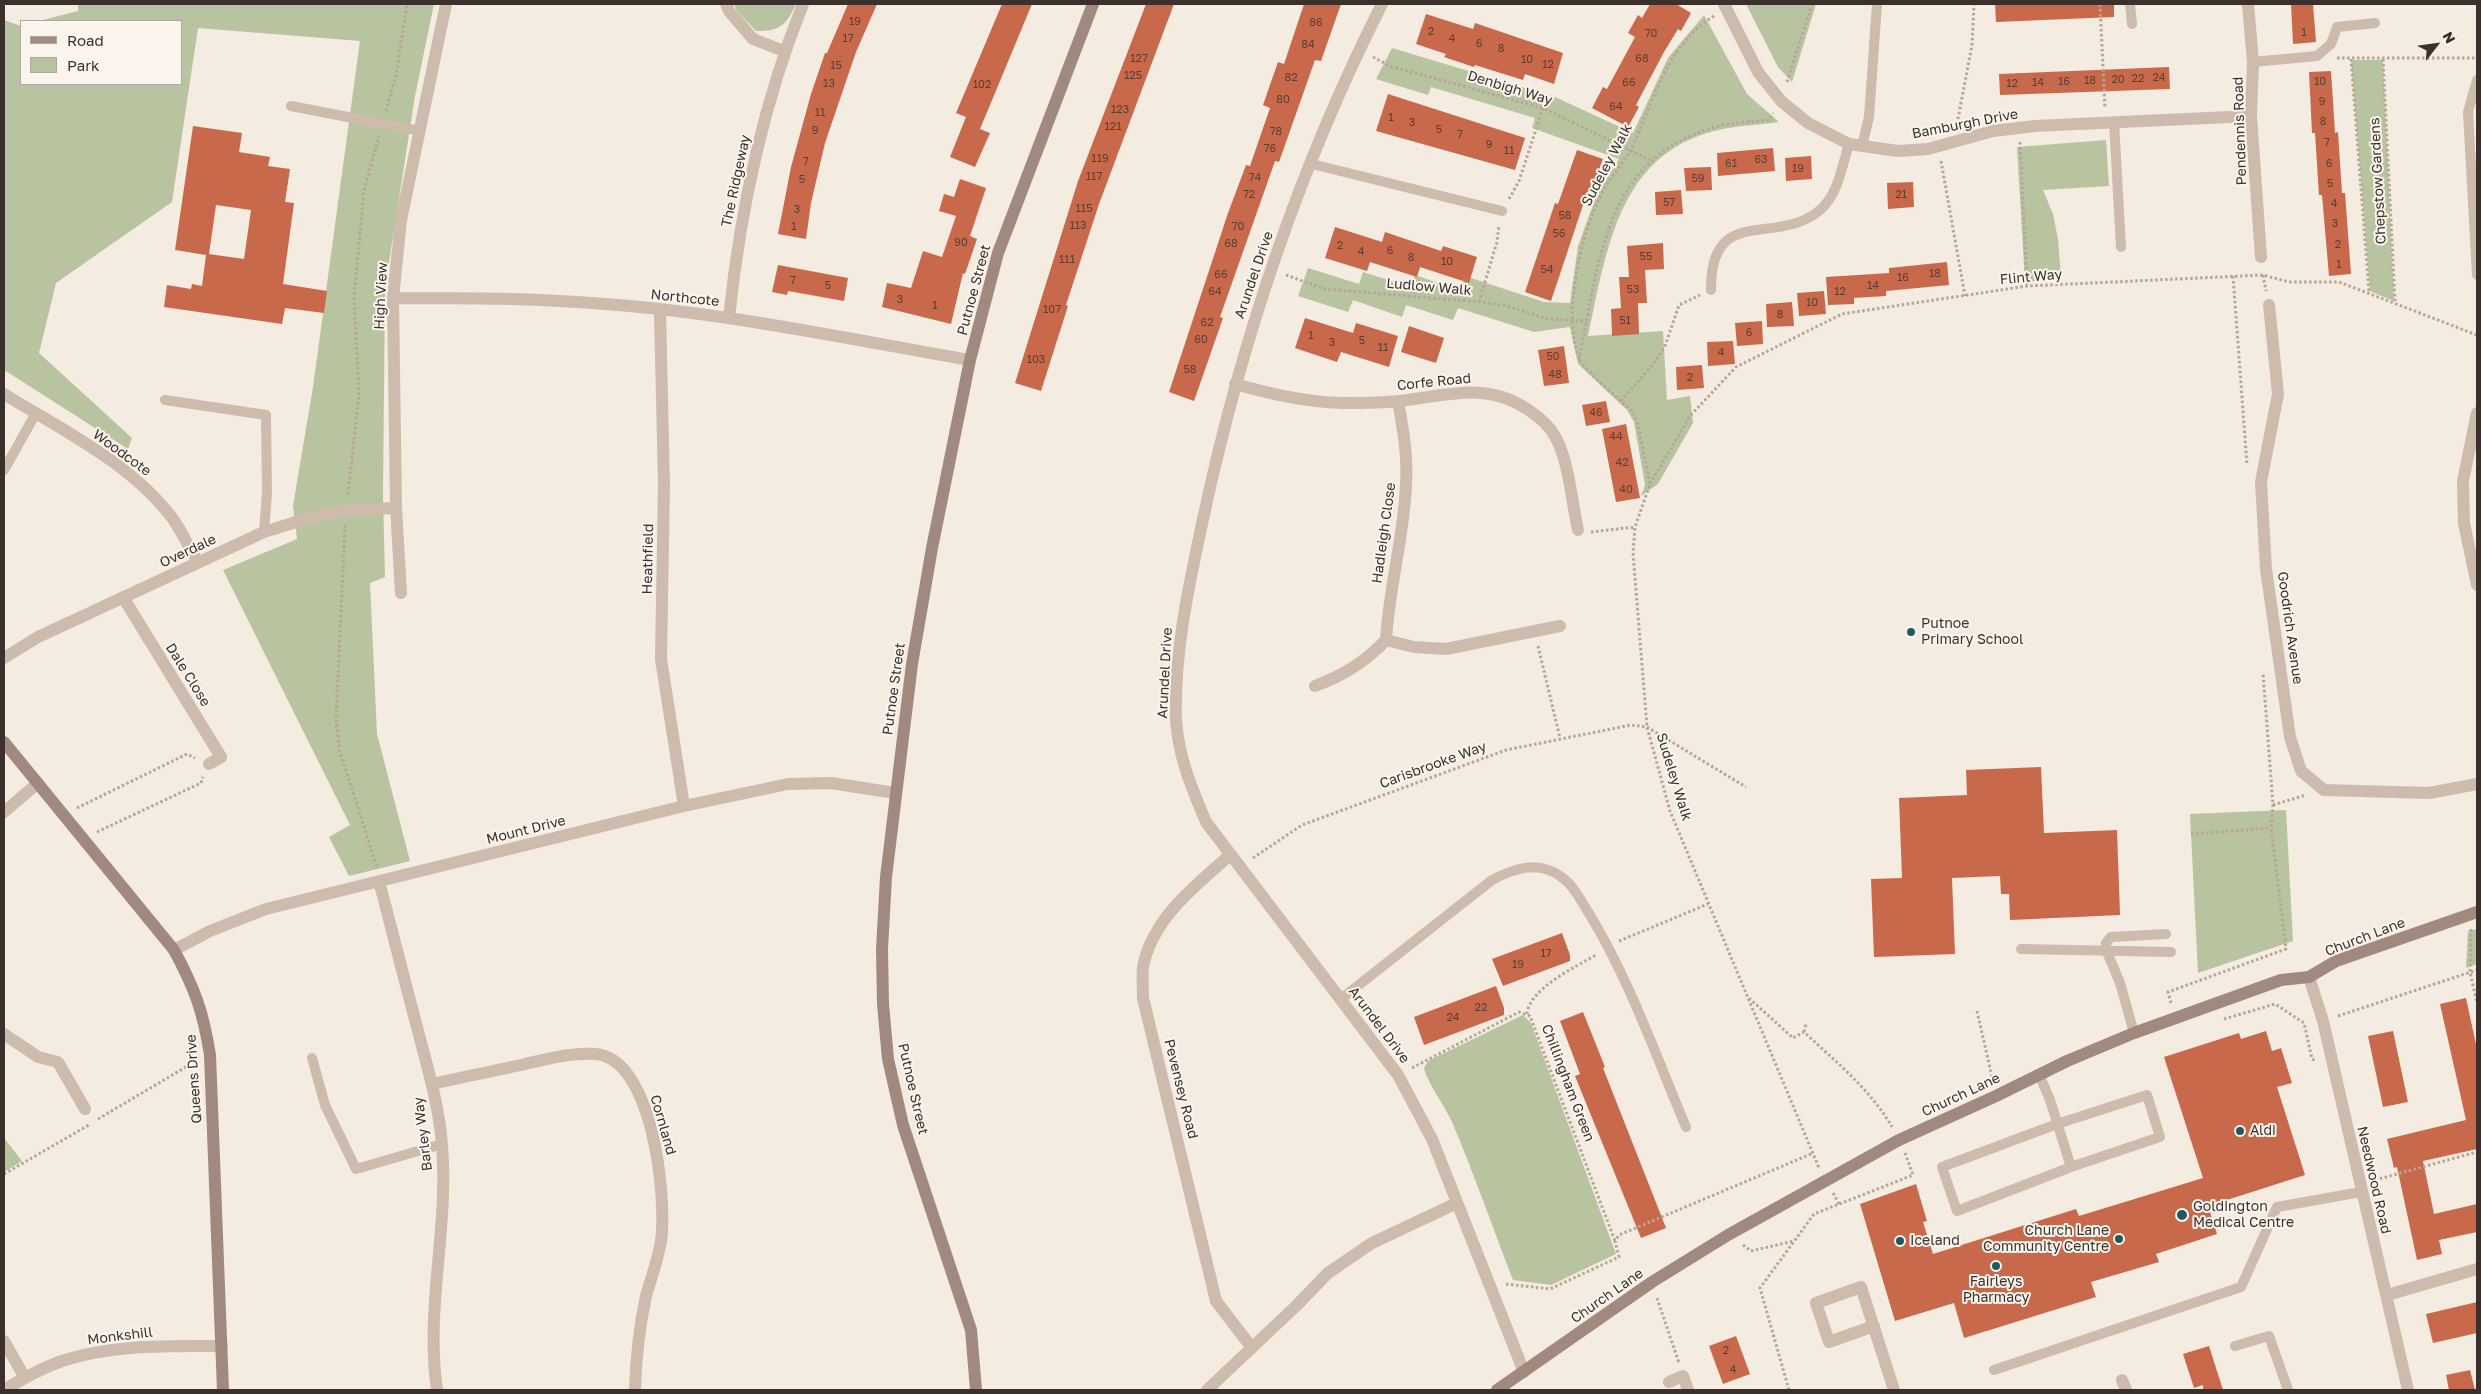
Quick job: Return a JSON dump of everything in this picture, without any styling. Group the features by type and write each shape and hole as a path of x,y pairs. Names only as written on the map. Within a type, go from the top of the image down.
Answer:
{"street":[{"name":"High View","path":"402,594 396,508 393,298 401,220 446,4"},
{"path":"726,4 729,11 753,39 784,51"},
{"name":"The Ridgeway","path":"729,318 735,264 752,172 784,51 803,4"},
{"name":"Putnoe Street","path":"976,1390 971,1330 904,1125 888,1059 883,1004 882,949 886,877 912,664 932,548 970,360 998,253 1093,4"},
{"name":"Arundel Drive","path":"1382,4 1359,50 1270,268 1235,384 1185,603 1178,672 1176,720 1181,755 1206,822 1398,1075 1432,1139 1524,1372"},
{"name":"Pendennis Road","path":"2248,4 2253,62 2251,116 2261,257"},
{"name":"Bamburgh Drive","path":"1725,6 1758,72 1781,101 1808,122 1849,144 1898,151 1928,149 1993,131 2020,128 2251,116"},
{"name":"Northcote","path":"393,298 447,298 605,304 729,318 970,360"},
{"name":"Goodrich Avenue","path":"2269,305 2278,394 2261,482 2266,569 2290,737 2302,771 2324,790"},
{"name":"Heathfield","path":"660,311 664,485 661,659 684,806"},
{"name":"Corfe Road","path":"1235,384 1284,398 1342,403 1398,401 1456,392 1491,392 1513,399 1538,416 1556,438 1566,469 1578,530"},
{"name":"Woodcote","path":"4,394 117,464 141,484 173,519 198,562"},
{"name":"Hadleigh Close","path":"1386,640 1388,611 1404,517 1406,483 1406,441 1398,401"},
{"path":"2477,413 2463,481 2464,523 2477,585"},
{"name":"Overdale","path":"4,658 38,637 264,532 309,518 346,510 396,508"},
{"name":"Dale Close","path":"123,597 221,757 209,764"},
{"path":"1315,686 1340,677 1369,658 1386,640 1414,647 1446,649 1560,626"},
{"name":"Queens Drive","path":"4,742 174,950 191,980 204,1015 210,1055 223,1390"},
{"path":"4,812 38,783"},
{"name":"Mount Drive","path":"174,950 210,931 266,909 684,806 788,784 831,783 895,793"},
{"path":"2324,790 2429,793 2477,784"},
{"name":"Pevensey Road","path":"1230,855 1183,898 1152,938 1143,967 1143,998 1216,1301 1252,1348"},
{"name":"Barley Way","path":"379,881 432,1084 442,1144 444,1191 434,1296 434,1365 437,1390"},
{"name":"Church Lane","path":"1497,1390 1652,1282 1728,1235 1899,1140 1996,1096 2039,1074 2134,1033 2281,980 2309,977 2336,961 2474,913"},
{"name":"Needwood Road","path":"2309,977 2323,1021 2408,1390"},
{"path":"4,1034 38,1058 58,1062 85,1109"},
{"name":"Cornland","path":"432,1084 568,1055 597,1054 617,1062 633,1080 644,1109 659,1164 662,1198 661,1241 646,1298 637,1346 635,1390"},
{"path":"1207,1390 1328,1273 1372,1243 1457,1203"},
{"path":"2387,1295 2477,1269"},
{"path":"1874,1326 1829,1342 1816,1303 1861,1288 1874,1326 1894,1390"},
{"path":"4,1341 25,1378"},
{"name":"Monkshill","path":"4,1390 62,1361 97,1352 151,1346 222,1346"},
{"path":"1669,1382 1683,1376 1688,1390"}],"lane":[{"path":"1862,146 1869,117 1877,4"},
{"path":"2130,4 2132,24"},
{"path":"2253,62 2317,56 2331,44 2338,27 2375,23"},
{"path":"2477,80 2468,112 2477,274"},
{"path":"291,106 420,131"},
{"path":"2110,122 2121,248"},
{"path":"1711,290 1711,271 1716,253 1732,236 1752,229 1783,228 1806,220 1822,209 1836,188 1849,144"},
{"path":"1312,164 1502,211"},
{"path":"165,400 266,415 267,493 264,532"},
{"path":"4,470 36,414"},
{"path":"1341,999 1492,880 1515,868 1537,867 1559,875 1575,890 1622,974 1686,1127"},
{"path":"2134,1033 2120,983 2107,952 2106,943 2111,937 2166,934"},
{"path":"2021,950 2171,952"},
{"path":"312,1058 325,1105 356,1168 442,1144"},
{"path":"2039,1074 2050,1100 2071,1168"},
{"path":"2147,1095 2160,1137 1957,1211 1942,1167 2057,1124 2147,1095"},
{"path":"1994,1370 2241,1288 2277,1207 2360,1188"},
{"path":"2235,1346 2269,1336 2288,1390"}],"path":[{"path":"379,881 376,858 340,752 336,720 346,510 360,394 354,297 361,219 364,190 396,75 407,4"},
{"path":"1781,101 1812,4"},
{"path":"1954,142 1972,45 1974,4"},
{"path":"2100,4 2110,122"},
{"name":"Sudeley Walk","path":"1579,360 1572,319 1576,278 1587,229 1602,193 1630,150 1662,74 1682,45 1706,20 1725,6"},
{"name":"Denbigh Way","path":"1359,50 1390,66 1543,108 1650,160"},
{"path":"2317,56 2351,60 2477,58"},
{"name":"Chepstow Gardens","path":"2383,59 2395,302"},
{"name":"Chepstow Gardens","path":"2351,60 2369,292"},
{"name":"Sudeley Walk","path":"1579,360 1607,230 1621,198 1650,160 1674,143 1716,126 1769,120 1781,101"},
{"path":"1479,302 1497,242 1502,211 1519,182 1543,108"},
{"path":"2020,128 2027,286"},
{"path":"1939,146 1965,296"},
{"path":"2261,257 2269,305"},
{"name":"Ludlow Walk","path":"1270,268 1325,289 1479,302 1503,305 1548,319 1587,321"},
{"name":"Flint Way","path":"1650,484 1690,416 1736,367 1842,314 2027,286 2263,275 2289,282 2339,282 2477,335"},
{"path":"1621,401 1655,362 1665,346 1679,305 1711,290"},
{"path":"1579,360 1632,411 1637,421 1650,484"},
{"name":"Sudeley Walk","path":"1650,484 1635,527 1633,553 1647,727 1670,811 1747,996 1793,1038 1804,1032"},
{"path":"1578,530 1599,532 1635,527"},
{"path":"1534,631 1560,738"},
{"name":"Carisbrooke Way","path":"1240,867 1302,825 1506,750 1631,725 1647,727"},
{"path":"1647,727 1746,787"},
{"path":"63,814 187,754 209,764 201,783 83,839"},
{"path":"2176,1018 2168,992 2286,949 2271,828 2273,805 2324,790"},
{"path":"2191,834 2271,828"},
{"path":"1527,1014 1531,1000 1551,982 1608,947 1708,904"},
{"path":"2474,913 2470,972 2477,1003"},
{"path":"2323,1021 2477,970"},
{"path":"1747,996 1811,1154 1839,1204"},
{"path":"2218,1021 2275,1004 2304,1023 2312,1059 2334,1071"},
{"path":"1977,1011 1996,1096"},
{"name":"Chillingham Green","path":"1398,1075 1519,1012 1527,1014 1532,1021 1615,1241"},
{"path":"1789,1390 1760,1288 1814,1214 1913,1175 1899,1140 1885,1115 1846,1072 1804,1032 1806,1024"},
{"path":"4,1174 58,1144 184,1066 210,1055"},
{"path":"2360,1188 2477,1152"},
{"path":"1488,1282 1550,1289 1618,1257 1615,1241 1620,1236 1811,1154"},
{"path":"1728,1235 1751,1251 1794,1240"},
{"path":"1652,1282 1683,1376"}],"green space":[{"path":"78,4 434,4 415,96 385,288 383,497 385,577 370,583 377,734 410,861 349,876 329,837 350,825 223,570 297,539 293,506 313,387 360,41 198,28 172,202 56,283 39,353 132,438 128,449 4,370 4,20 20,26 20,85 182,85 182,20 43,20 78,11"},
{"path":"734,4 796,4 789,18 781,26 771,30 756,31 737,11"},
{"path":"1746,4 1816,4 1792,82 1778,67"},
{"path":"1704,15 1747,94 1779,122 1723,129 1688,140 1660,158 1639,181 1623,208 1611,238 1588,336 1663,331 1667,400 1690,396 1693,423 1658,484 1641,496 1645,485 1634,422 1627,410 1578,364 1570,327 1534,332 1458,308 1453,320 1406,305 1402,317 1353,300 1348,312 1298,296 1308,268 1359,284 1363,272 1410,287 1415,275 1461,291 1465,276 1544,302 1570,303 1578,246 1597,194 1619,159 1532,128 1535,118 1431,87 1428,95 1376,79 1392,48 1555,97 1633,133 1668,58"},
{"path":"2351,60 2383,60 2394,301 2370,291"},
{"path":"2106,140 2109,186 2043,190 2053,214 2058,239 2061,278 2025,282 2017,147"},
{"path":"2286,810 2293,941 2198,973 2190,814"},
{"path":"2477,929 2477,964 2466,968 2468,931"},
{"path":"1523,1015 1531,1023 1616,1254 1551,1285 1513,1280 1452,1122 1424,1068 1428,1061"},
{"path":"4,1138 22,1161 4,1172"}],"building":[{"path":"848,4 877,4 856,52 825,143 811,203 806,239 778,234 791,167 811,94 825,53 827,53"},
{"path":"1002,4 1032,4 980,129 990,133 975,167 950,157 966,117 956,113"},
{"path":"1146,4 1174,4 1099,204 1066,305 1068,306 1041,391 1015,383 1078,181"},
{"path":"1304,4 1341,4 1321,61 1315,60 1279,162 1275,161 1220,317 1223,318 1194,401 1169,392 1228,213 1246,165 1250,166 1270,108 1263,105 1278,62 1284,64"},
{"path":"1650,4 1676,4 1691,13 1681,31 1678,29 1664,52 1636,105 1639,107 1628,127 1592,108 1603,87 1607,89 1635,37 1628,33 1638,15 1642,18"},
{"path":"1995,4 2114,4 2114,17 1996,22"},
{"path":"2291,4 2313,4 2316,42 2293,44"},
{"path":"1426,14 1473,29 1475,23 1563,53 1554,84 1525,74 1523,80 1475,65 1474,67 1444,57 1446,54 1416,44"},
{"path":"2169,67 2170,89 2000,95 1999,74"},
{"path":"2331,71 2335,133 2338,132 2342,193 2345,193 2351,274 2329,276 2322,195 2319,195 2315,133 2312,133 2309,72"},
{"path":"1388,94 1525,138 1515,170 1376,131"},
{"path":"193,126 242,133 239,152 270,157 268,166 290,169 285,202 294,203 283,284 327,291 324,313 285,308 282,324 164,307 167,285 191,289 192,284 202,286 206,255 175,250","holes":["216,205 251,210 244,259 209,254"]},
{"path":"1773,148 1775,171 1718,176 1717,153"},
{"path":"1577,150 1603,159 1590,194 1587,193 1551,301 1525,292 1555,203 1558,204"},
{"path":"1811,156 1812,179 1786,181 1785,158"},
{"path":"1711,167 1712,190 1686,191 1684,168"},
{"path":"960,179 986,188 970,236 977,239 965,274 963,273 951,324 882,307 887,283 911,288 923,251 942,257 956,216 939,211 944,194 954,197"},
{"path":"1913,182 1914,207 1888,209 1887,183"},
{"path":"1681,190 1683,214 1656,215 1655,192"},
{"path":"1335,227 1382,242 1385,232 1441,251 1443,246 1477,257 1469,283 1420,267 1417,277 1370,262 1367,271 1325,258"},
{"path":"1663,243 1664,269 1645,270 1647,303 1638,303 1639,334 1612,336 1611,309 1621,308 1619,277 1629,277 1627,246"},
{"path":"1947,262 1949,285 1886,291 1886,296 1854,298 1854,304 1828,305 1826,277 1889,273 1889,268"},
{"path":"778,265 848,278 844,301 788,291 787,295 772,292"},
{"path":"1824,291 1826,314 1799,316 1797,293"},
{"path":"1792,302 1794,326 1767,327 1766,304"},
{"path":"1305,318 1353,333 1356,323 1398,336 1389,367 1341,352 1337,362 1295,348"},
{"path":"1762,321 1763,344 1737,346 1735,323"},
{"path":"1409,326 1444,338 1436,363 1401,352"},
{"path":"1733,341 1735,364 1708,366 1707,342"},
{"path":"1564,346 1569,383 1544,386 1538,350"},
{"path":"1702,365 1704,388 1677,390 1676,367"},
{"path":"1606,401 1610,422 1586,426 1582,405"},
{"path":"1626,424 1640,498 1616,502 1602,429"},
{"path":"2041,767 2044,833 2117,830 2120,915 2010,920 2009,894 2001,894 2000,876 1952,878 1955,954 1874,957 1871,879 1902,878 1899,798 1967,795 1966,770"},
{"path":"1562,933 1570,955 1570,961 1503,986 1492,959"},
{"path":"1496,986 1504,1008 1504,1015 1424,1045 1414,1017"},
{"path":"2466,998 2477,1049 2477,1149 2423,1161 2434,1214 2477,1204 2477,1232 2439,1240 2442,1254 2417,1260 2397,1167 2394,1168 2387,1139 2466,1120 2440,1004"},
{"path":"1583,1012 1666,1228 1641,1238 1575,1076 1580,1074 1560,1021"},
{"path":"2266,1031 2272,1051 2281,1048 2292,1083 2277,1087 2305,1175 2208,1206 2217,1234 2156,1254 2159,1262 2091,1282 2096,1297 1964,1338 1954,1303 1895,1321 1860,1204 1916,1184 1927,1221 1923,1222 1933,1254 2076,1209 2079,1216 2203,1178 2164,1057 2239,1033 2241,1039"},
{"path":"2393,1031 2408,1102 2383,1107 2368,1036"},
{"path":"2477,1302 2477,1333 2433,1343 2426,1314"},
{"path":"1736,1336 1750,1374 1723,1384 1709,1346"},
{"path":"2209,1346 2223,1390 2203,1390 2203,1385 2194,1388 2183,1354"},
{"path":"2470,1370 2475,1390 2449,1390 2446,1375"}],"place":[{"name":"Putnoe Primary School","path":"1911,632"},
{"name":"Aldi","path":"2240,1131"},
{"name":"Goldington Medical Centre","path":"2182,1215"},
{"name":"Church Lane Community Centre","path":"2119,1239"},
{"name":"Iceland","path":"1900,1241"},
{"name":"Fairleys Pharmacy","path":"1996,1266"}]}
